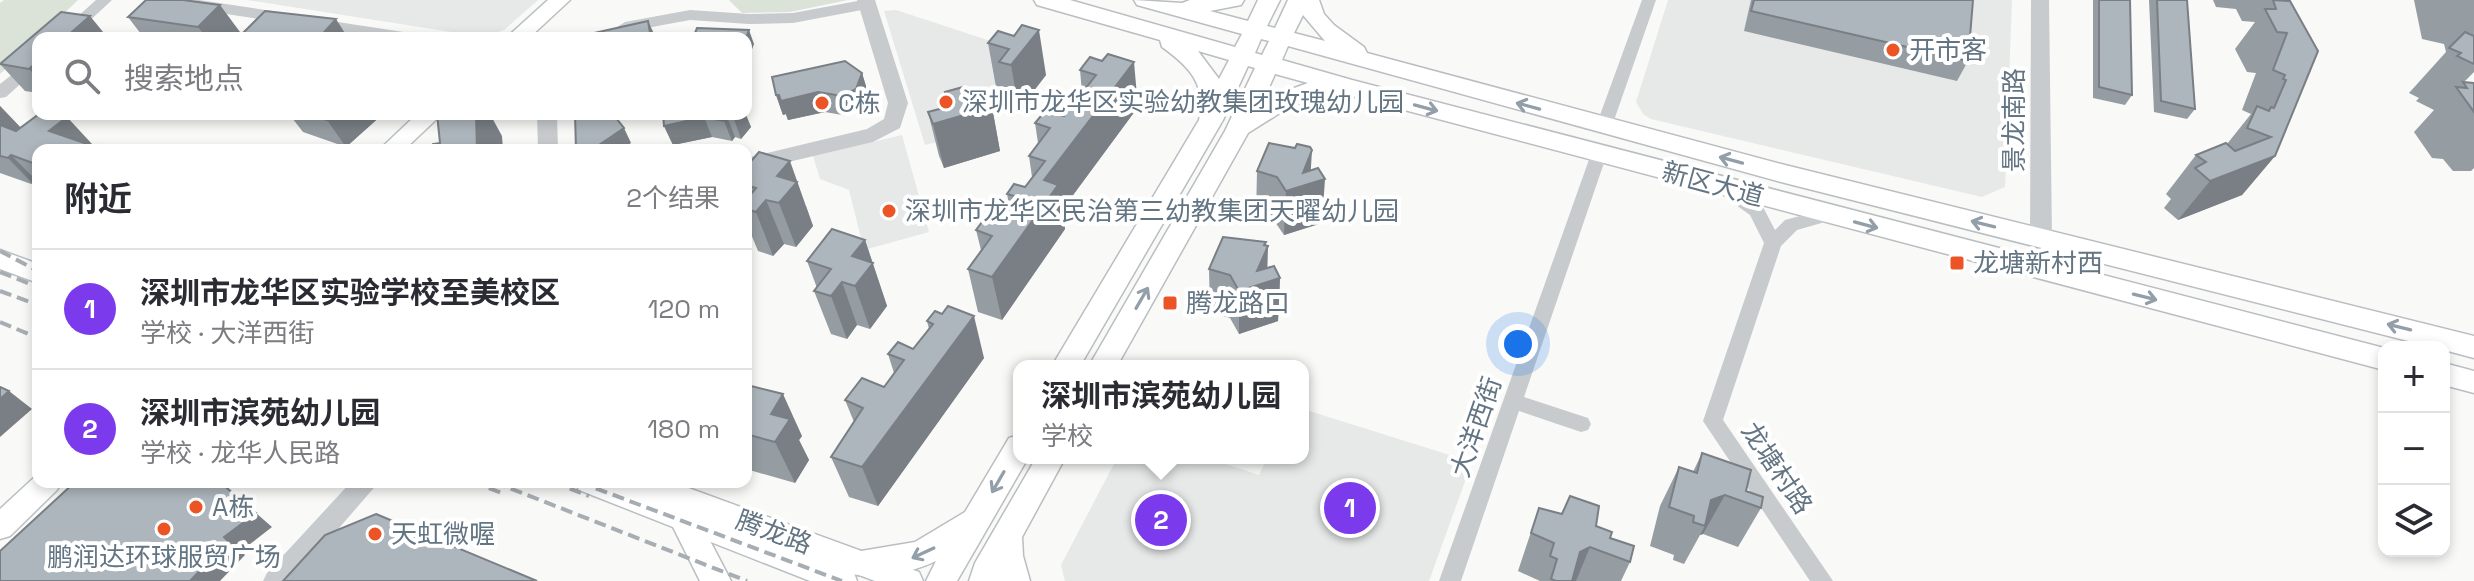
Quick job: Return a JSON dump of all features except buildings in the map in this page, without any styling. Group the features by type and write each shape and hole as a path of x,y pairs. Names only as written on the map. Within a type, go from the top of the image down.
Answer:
{"main road":[{"path":"523,32 560,0"},
{"path":"538,32 573,0"},
{"name":"新区大道","path":"1045,0 1358,90 2378,357"},
{"path":"1154,3 1188,7 1233,0"},
{"path":"1070,360 1211,120 1269,0"},
{"path":"1106,360 1237,131 1299,0"},
{"path":"1308,0 1315,18 1329,33 1357,53 1384,66"},
{"name":"新区大道","path":"1154,3 1604,126 2474,347"},
{"path":"1146,29 1189,56 1207,74 1215,101 1211,120"},
{"path":"1237,131 1256,114 1294,95 1328,88 1358,90"},
{"path":"397,144 424,120"},
{"path":"414,144 440,120"},
{"path":"0,242 32,255"},
{"path":"0,259 32,272"},
{"path":"2450,376 2474,382"},
{"path":"941,581 1013,457"},
{"path":"984,581 1048,464"},
{"path":"0,506 32,477"},
{"path":"0,527 42,488"},
{"name":"腾龙路","path":"604,488 684,519 851,572 909,581"},
{"name":"腾龙路","path":"654,488 851,572"},
{"path":"851,572 905,561 948,540 978,517"},
{"path":"684,519 716,581"},
{"path":"1007,534 1008,556 1015,581"}],"street":[{"path":"69,32 105,0"},
{"path":"167,0 372,32"},
{"path":"1604,126 1649,0"},
{"name":"景龙南路","path":"2040,0 2041,239"},
{"path":"611,30 675,16 793,18 867,2 898,103 893,123 873,135 752,164"},
{"path":"0,93 32,64"},
{"path":"547,120 548,144"},
{"name":"大洋西街","path":"1450,581 1599,154"},
{"path":"1715,185 1742,198 1757,211 1773,243 1791,225 1826,215"},
{"name":"龙塘村路","path":"1773,243 1713,421 1822,581"},
{"path":"1512,401 1581,424"},
{"path":"276,581 361,488"},
{"path":"293,581 327,541 363,488"}],"shaded area":[{"path":"4,0 78,0 44,32 32,32 32,44 0,74 0,3"},
{"path":"247,0 538,0 504,30 451,32"},
{"path":"729,0 848,0 790,12 742,13"},
{"path":"1668,0 2012,0 2005,187 1982,197 1651,119 1643,114 1636,102"},
{"name":"深圳市龙华区实验幼教集团玫瑰幼儿园","path":"896,10 1024,52 945,140 925,145 884,11"},
{"name":"深圳市龙华区民治第三幼教集团天曜幼儿园","path":"902,135 929,232 864,250 849,190 820,179 813,156"},
{"path":"1309,411 1472,462 1429,581 1065,581 1061,565 1114,464 1226,464 1259,475 1264,464 1309,464"}],"railway":[{"path":"0,251 32,268"},
{"path":"0,272 32,285"},
{"path":"0,291 32,303"},
{"path":"0,322 32,335"},
{"path":"488,488 502,493"},
{"path":"509,488 747,581"},
{"path":"568,488 589,496"},
{"path":"595,488 842,581"}],"place":[{"name":"开市客","path":"1893,50"},
{"name":"深圳市龙华区实验幼教集团玫瑰幼儿园","path":"946,102"},
{"name":"C栋","path":"822,103"},
{"name":"深圳市龙华区民治第三幼教集团天曜幼儿园","path":"889,211"},
{"name":"龙塘新村西","path":"1957,263"},
{"name":"腾龙路口","path":"1170,303"},
{"name":"A栋","path":"196,507"},
{"name":"深圳市龙华区实验学校至美校区","path":"1350,508"},
{"name":"深圳市滨苑幼儿园","path":"1161,520"},
{"name":"鹏润达环球服贸广场","path":"164,529"},
{"name":"天虹微喔","path":"375,534"}]}
